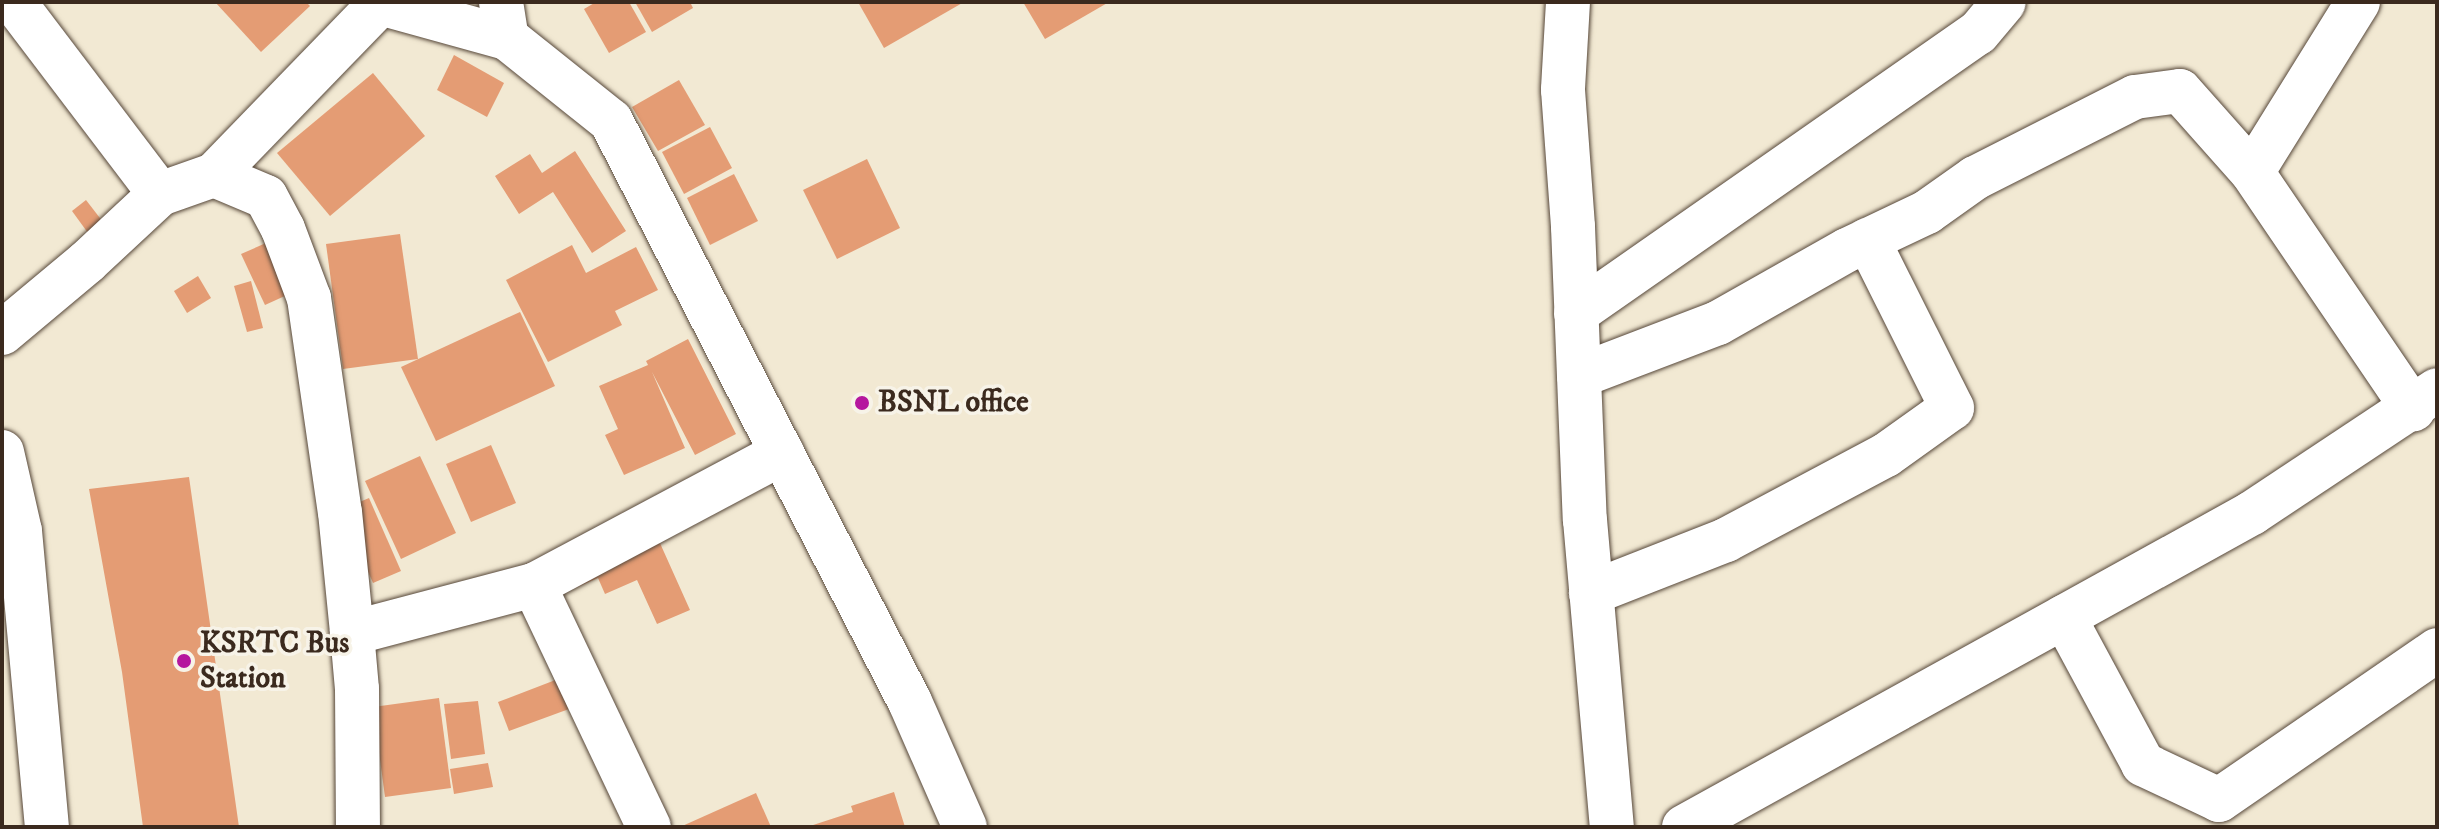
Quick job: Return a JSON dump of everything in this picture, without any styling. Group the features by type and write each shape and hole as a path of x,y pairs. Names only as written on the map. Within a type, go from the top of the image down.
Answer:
{"street":[{"path":"14,2 160,194"},
{"path":"1568,2 1563,90 1591,593 1612,827"},
{"path":"1576,313 1978,33 2004,2"},
{"path":"2252,172 2358,2"},
{"path":"2,333 87,262 160,194 214,175 377,4 504,20 611,121 910,702 965,827"},
{"path":"1579,376 1718,323 1868,240 1927,212 1975,178 2135,97 2180,91 2252,172 2425,400 2252,513 1684,827"},
{"path":"214,175 266,197 283,229 309,298 340,512 352,633 357,689 358,827"},
{"path":"1591,593 1726,540 1886,455 1952,408 1868,240"},
{"path":"2,452 20,531 47,827"},
{"path":"352,633 534,585 782,453"},
{"path":"534,585 649,827"},
{"path":"2064,617 2143,764 2219,800 2437,650"}],"building":[{"path":"215,2 306,2 310,6 261,52"},
{"path":"596,2 629,2 646,32 609,53 584,9"},
{"path":"635,2 690,2 693,8 652,32"},
{"path":"858,2 964,2 884,48"},
{"path":"1023,2 1109,2 1045,39"},
{"path":"454,55 504,83 487,117 437,90"},
{"path":"373,73 425,136 330,216 277,153"},
{"path":"679,80 705,125 658,151 632,107"},
{"path":"710,127 732,168 684,194 662,152"},
{"path":"575,151 626,231 592,253 553,192 519,214 495,176 530,154 542,173"},
{"path":"867,159 900,228 837,259 803,190"},
{"path":"734,174 758,221 710,245 687,198"},
{"path":"86,200 103,222 88,233 72,211"},
{"path":"400,234 418,359 343,369 326,244"},
{"path":"275,239 298,290 265,305 241,254"},
{"path":"572,245 586,273 636,247 658,290 615,311 622,325 548,362 506,280"},
{"path":"198,276 211,298 187,313 174,291"},
{"path":"251,281 263,328 247,332 234,286"},
{"path":"520,312 555,386 436,441 401,367"},
{"path":"688,339 736,434 695,455 652,372 685,448 624,475 605,435 618,429 599,386 648,365 646,361"},
{"path":"491,445 516,503 471,522 446,464"},
{"path":"420,456 456,533 401,559 365,481"},
{"path":"189,477 239,827 143,827 122,672 89,489"},
{"path":"369,498 401,571 373,583 341,510"},
{"path":"655,532 690,610 657,624 637,580 605,594 598,578 573,589"},
{"path":"558,679 569,709 509,731 498,702"},
{"path":"439,698 451,788 385,797 373,707"},
{"path":"478,701 485,754 451,759 444,704"},
{"path":"488,763 493,787 454,794 450,769"},
{"path":"894,792 905,827 807,827 853,812 851,806"},
{"path":"756,793 771,827 680,827"}],"place":[{"name":"BSNL office","path":"862,403"},
{"name":"KSRTC Bus Station","path":"184,661"}]}
